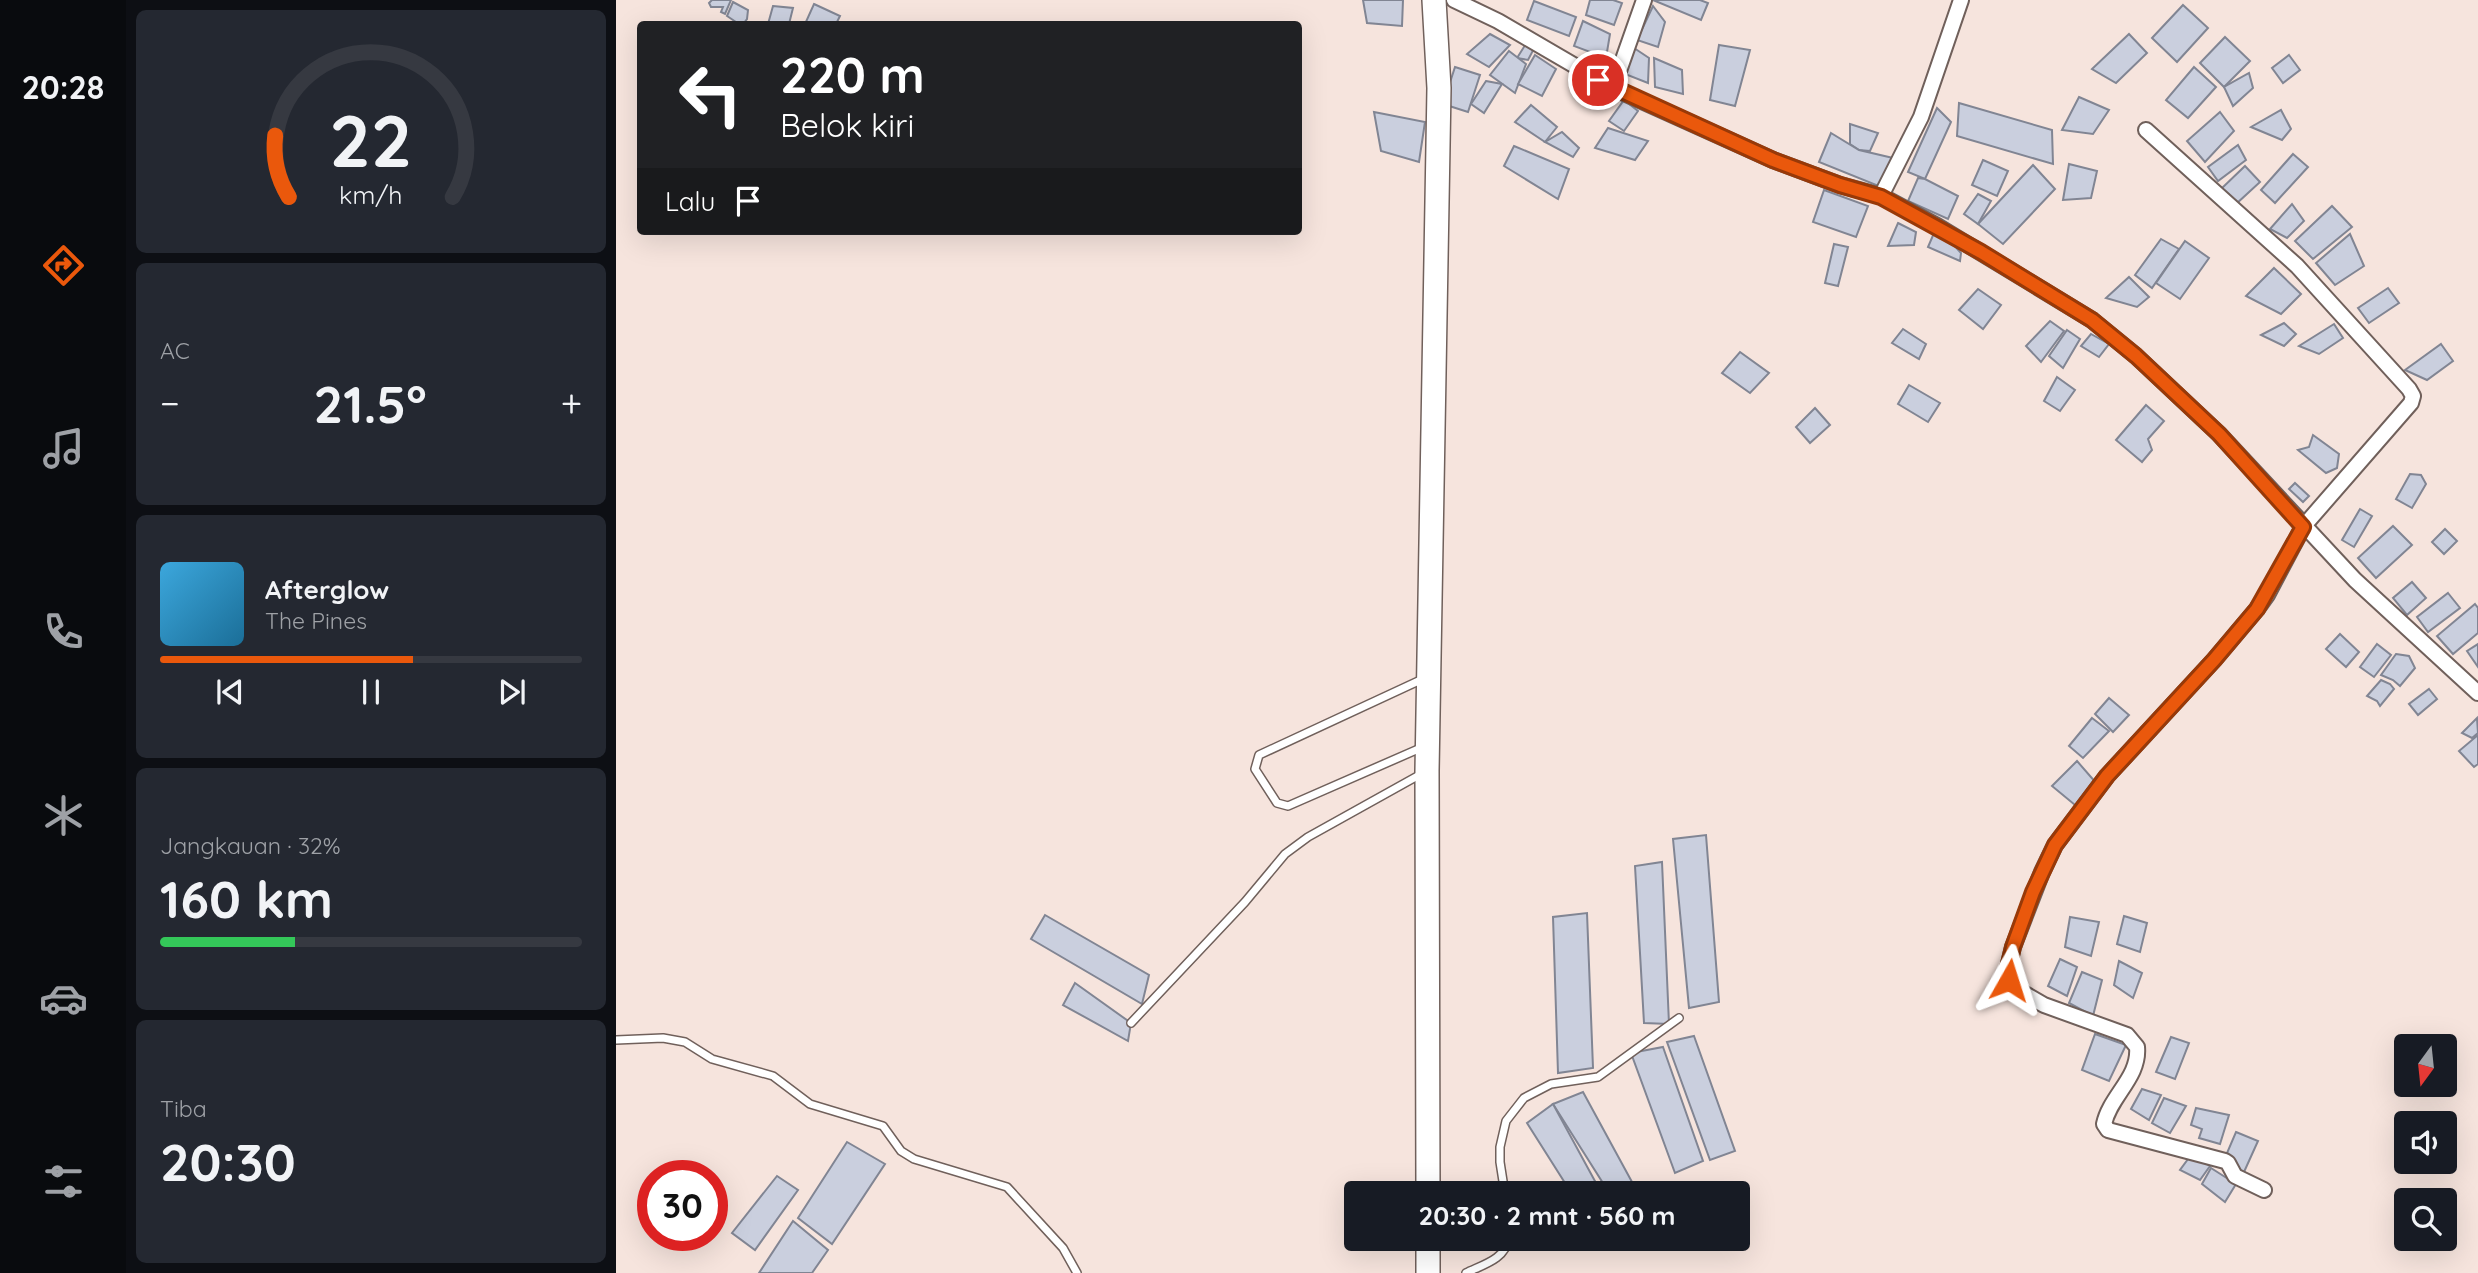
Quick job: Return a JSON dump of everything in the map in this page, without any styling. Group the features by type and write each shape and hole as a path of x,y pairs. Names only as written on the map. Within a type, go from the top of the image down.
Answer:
{"main road":[{"path":"1428,1181 1427,745 1439,88 1434,0"},
{"path":"1428,1251 1428,1273"}],"street":[{"path":"1454,0 1498,21 1613,88 1773,160 1881,197 2092,320 2136,356 2219,434 2355,580 2478,693"},
{"path":"1613,88 1644,0"},
{"path":"1881,197 1921,117 1961,0"},
{"path":"2146,130 2297,265 2412,392 2411,402 2303,527 2257,609 2107,776 2055,845 2025,913 2008,968 2009,980 2018,990 2056,1010 2127,1035 2137,1047 2132,1073 2111,1104 2104,1120 2108,1130 2225,1161 2235,1176 2264,1191"}],"lane":[{"path":"1427,745 1288,806 1278,803 1255,769 1259,755 1428,677"},
{"path":"1131,1023 1245,902 1285,853 1308,837 1427,771"},
{"path":"1502,1181 1500,1147 1506,1121 1524,1098 1551,1084 1598,1077 1679,1018"},
{"path":"616,1040 663,1038 689,1042 712,1059 773,1076 810,1104 882,1126 901,1151 918,1161 1007,1187 1063,1248 1077,1273"},
{"path":"1466,1273 1503,1251"}],"building":[{"path":"712,0 731,0 725,14 721,12 723,7 711,7 709,3"},
{"path":"1363,0 1403,0 1402,26 1367,23"},
{"path":"1590,0 1613,0 1622,3 1614,25 1586,15"},
{"path":"1653,0 1700,0 1708,3 1701,20"},
{"path":"1534,1 1576,17 1569,36 1527,20"},
{"path":"733,2 748,10 745,21 734,21 727,16"},
{"path":"814,4 840,16 838,21 806,21"},
{"path":"2183,5 2208,28 2177,62 2152,38"},
{"path":"773,6 793,8 790,21 769,21"},
{"path":"1653,6 1665,22 1658,47 1637,40"},
{"path":"1583,21 1610,34 1606,58 1574,46"},
{"path":"1490,34 1510,45 1489,67 1467,54"},
{"path":"2129,34 2147,53 2116,83 2092,69"},
{"path":"2225,37 2250,61 2224,87 2200,63"},
{"path":"1529,39 1537,43 1528,60 1517,58"},
{"path":"1719,45 1750,50 1735,106 1710,100"},
{"path":"1634,48 1649,58 1648,83 1625,74"},
{"path":"1509,51 1526,64 1515,93 1490,75"},
{"path":"1535,55 1556,69 1542,96 1518,84"},
{"path":"2289,55 2300,70 2283,83 2272,68"},
{"path":"1654,58 1682,70 1683,94 1655,87"},
{"path":"1455,67 1480,75 1468,112 1443,104"},
{"path":"2194,67 2216,87 2188,118 2166,100"},
{"path":"2249,73 2253,88 2233,106 2224,87"},
{"path":"1486,81 1502,84 1484,113 1471,104"},
{"path":"2079,97 2109,110 2093,134 2062,130"},
{"path":"1624,100 1638,111 1624,131 1609,121"},
{"path":"1959,103 2052,130 2053,164 1957,136"},
{"path":"1531,105 1557,127 1545,142 1515,122"},
{"path":"1937,108 1951,122 1925,179 1908,172"},
{"path":"2281,110 2291,129 2282,140 2251,127"},
{"path":"1374,112 1425,122 1419,162 1381,151"},
{"path":"2220,112 2234,131 2205,162 2187,141"},
{"path":"1850,124 1878,133 1870,151 1859,150 1850,144"},
{"path":"1608,128 1648,141 1635,160 1595,148"},
{"path":"1562,132 1579,148 1573,157 1545,142"},
{"path":"1831,133 1859,150 1893,158 1881,187 1819,162"},
{"path":"2238,145 2246,160 2218,181 2208,167"},
{"path":"1514,146 1569,169 1558,199 1504,166"},
{"path":"2293,154 2308,167 2275,203 2261,190"},
{"path":"1983,160 2008,171 1997,196 1972,185"},
{"path":"2069,164 2097,171 2091,198 2063,200"},
{"path":"2033,165 2055,189 2003,244 1978,224"},
{"path":"2245,166 2260,182 2236,204 2221,189"},
{"path":"1918,178 1958,196 1948,219 1908,201"},
{"path":"1824,190 1868,206 1856,237 1813,222"},
{"path":"1978,194 1991,201 1978,224 1964,214"},
{"path":"2292,204 2304,221 2287,238 2270,229"},
{"path":"2332,206 2352,227 2313,259 2295,241"},
{"path":"1898,223 1916,232 1914,245 1888,246"},
{"path":"1937,226 1961,253 1960,261 1928,247"},
{"path":"2350,234 2364,266 2335,285 2316,263"},
{"path":"2161,239 2179,249 2152,288 2135,275"},
{"path":"2185,241 2209,258 2180,299 2156,283"},
{"path":"1834,244 1848,247 1838,286 1825,283"},
{"path":"2274,268 2301,294 2281,314 2246,296"},
{"path":"2129,277 2149,297 2137,307 2106,298"},
{"path":"2388,288 2399,303 2369,323 2358,308"},
{"path":"1978,289 2001,305 1983,329 1959,310"},
{"path":"2050,321 2064,331 2041,362 2026,346"},
{"path":"2284,323 2296,334 2284,346 2261,335"},
{"path":"2334,324 2343,338 2319,354 2299,346"},
{"path":"1903,329 1926,344 1919,359 1892,343"},
{"path":"2067,330 2080,339 2063,368 2049,356"},
{"path":"2091,334 2109,344 2099,357 2081,346"},
{"path":"2441,344 2453,361 2427,380 2405,370"},
{"path":"1740,352 1769,373 1750,393 1722,373"},
{"path":"2057,377 2075,390 2060,411 2044,401"},
{"path":"1909,385 1940,403 1928,422 1898,404"},
{"path":"2146,405 2164,421 2148,439 2152,450 2142,462 2116,440"},
{"path":"1815,408 1830,425 1810,443 1796,427"},
{"path":"2313,435 2339,454 2337,468 2326,473 2298,450 2309,447"},
{"path":"2410,474 2421,475 2426,484 2412,508 2396,499"},
{"path":"2295,483 2309,496 2303,502 2289,489"},
{"path":"2360,509 2372,516 2354,547 2342,540"},
{"path":"2393,526 2412,545 2376,578 2358,558"},
{"path":"2445,529 2457,541 2444,554 2432,542"},
{"path":"2412,582 2426,598 2407,615 2393,598"},
{"path":"2448,593 2460,608 2428,632 2417,617"},
{"path":"2475,604 2478,608 2478,633 2453,654 2437,636"},
{"path":"2340,634 2359,652 2346,667 2326,649"},
{"path":"2377,644 2391,655 2374,677 2360,667"},
{"path":"2478,644 2478,667 2467,651"},
{"path":"2396,654 2409,656 2415,668 2400,686 2381,675"},
{"path":"2381,680 2394,689 2380,706 2377,701 2367,696"},
{"path":"2429,689 2437,699 2418,715 2409,704"},
{"path":"2109,698 2129,715 2113,732 2095,714"},
{"path":"2092,718 2109,731 2083,758 2069,746"},
{"path":"2477,718 2478,733 2472,738 2462,733"},
{"path":"2478,735 2478,764 2474,767 2459,751"},
{"path":"2077,761 2097,784 2075,805 2052,786"},
{"path":"1706,835 1719,1002 1689,1008 1673,839"},
{"path":"1662,862 1669,1024 1644,1023 1635,866"},
{"path":"1587,913 1593,1068 1558,1073 1553,917"},
{"path":"1045,915 1149,975 1142,1004 1031,939"},
{"path":"2124,916 2147,923 2140,952 2117,944"},
{"path":"2070,917 2099,922 2091,956 2065,947"},
{"path":"2060,959 2077,967 2067,996 2048,986"},
{"path":"2119,961 2142,973 2133,998 2114,985"},
{"path":"2082,972 2102,980 2093,1016 2069,1003"},
{"path":"1075,983 1131,1023 1128,1041 1063,1005"},
{"path":"2095,1034 2126,1045 2109,1081 2082,1070"},
{"path":"1694,1036 1735,1151 1710,1160 1667,1042"},
{"path":"2171,1037 2189,1043 2175,1079 2156,1072"},
{"path":"1663,1047 1703,1161 1675,1173 1631,1053"},
{"path":"2142,1089 2161,1095 2149,1120 2131,1109"},
{"path":"1583,1092 1631,1181 1602,1181 1553,1104"},
{"path":"2164,1098 2186,1106 2170,1133 2152,1123"},
{"path":"1553,1104 1595,1181 1564,1181 1527,1123"},
{"path":"2196,1108 2229,1115 2220,1144 2199,1138 2202,1129 2191,1125"},
{"path":"2236,1132 2258,1141 2244,1172 2224,1160"},
{"path":"847,1142 885,1164 832,1244 798,1218"},
{"path":"2191,1155 2210,1166 2200,1180 2180,1170"},
{"path":"2211,1168 2236,1184 2225,1202 2202,1184"},
{"path":"777,1176 798,1190 755,1250 732,1233"},
{"path":"793,1221 828,1250 812,1273 759,1273"}],"route":[{"path":"1598,80 1773,160 1881,197 1981,252 2092,320 2136,356 2219,434 2303,527 2257,609 2107,776 2055,845 2033,892 2013,947 2008,968 2009,980"}]}
